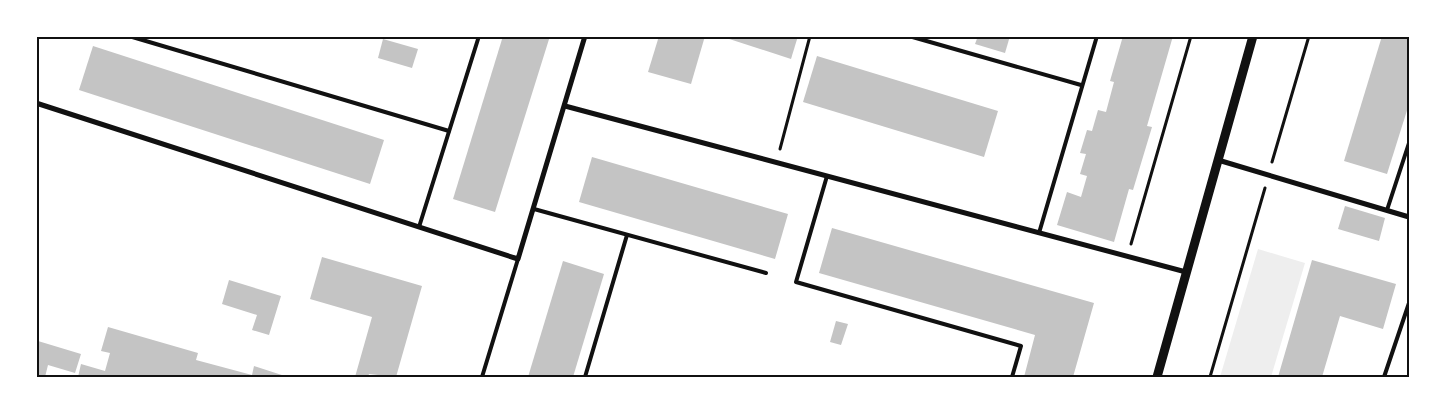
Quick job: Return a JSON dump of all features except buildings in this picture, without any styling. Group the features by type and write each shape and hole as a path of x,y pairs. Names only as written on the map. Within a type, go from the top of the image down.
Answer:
{"street":[{"path":"36,103 518,259 585,36"},
{"path":"1156,377 1253,36"},
{"path":"565,106 1186,272"},
{"path":"1218,160 1409,217"}],"lane":[{"path":"129,36 449,131"},
{"path":"419,227 479,36"},
{"path":"909,36 1081,85"},
{"path":"1039,233 1096,36"},
{"path":"1387,210 1409,143"},
{"path":"827,176 796,282 1021,346 1012,377"},
{"path":"534,209 766,273"},
{"path":"585,377 628,235"},
{"path":"482,377 518,259"},
{"path":"1384,377 1409,303"}],"path":[{"path":"776,162 810,36"},
{"path":"1128,257 1191,36"},
{"path":"1210,377 1308,36"}],"shaded area":[{"path":"1258,249 1305,263 1271,377 1220,377"}]}
